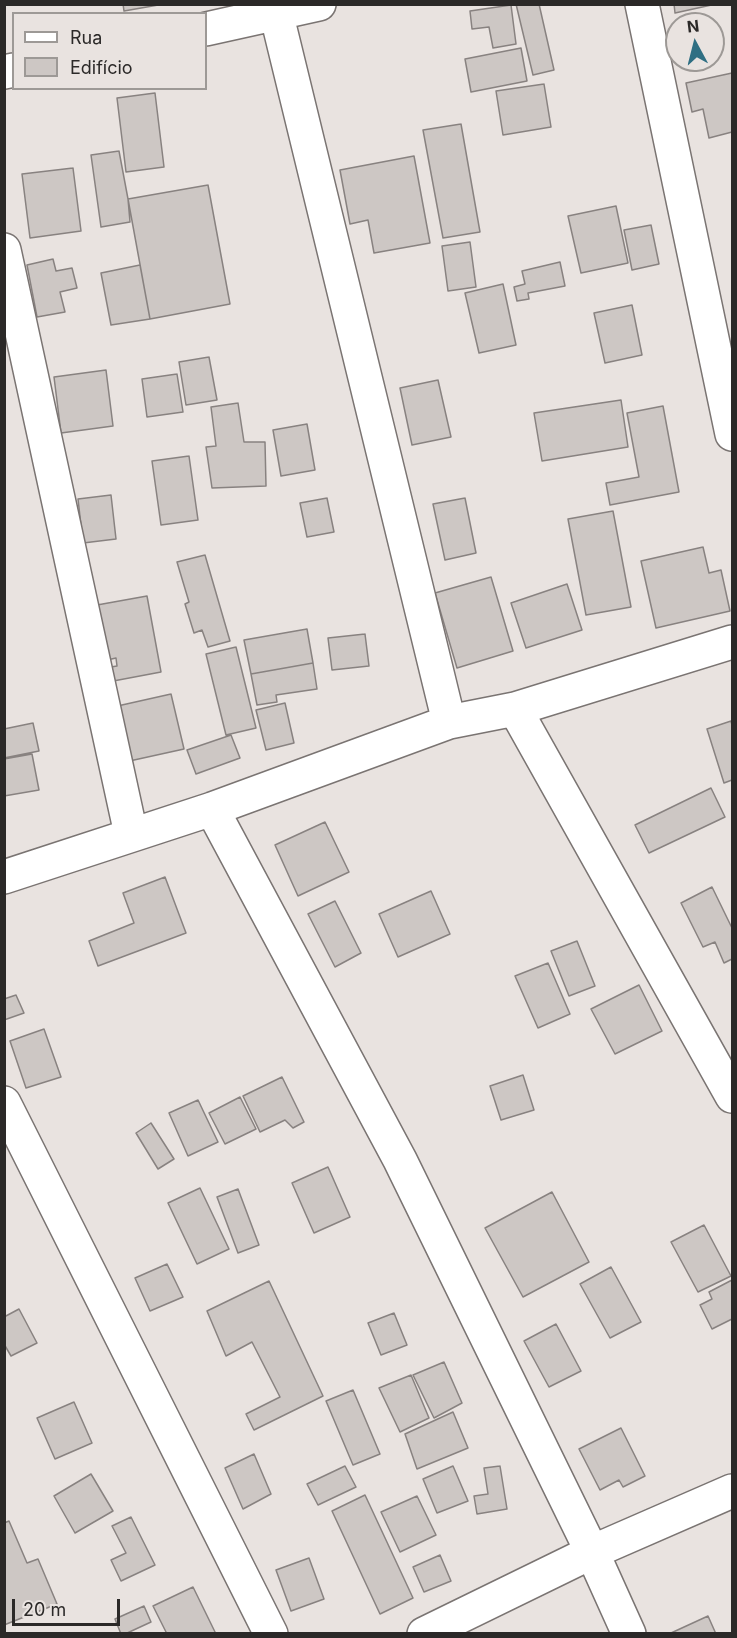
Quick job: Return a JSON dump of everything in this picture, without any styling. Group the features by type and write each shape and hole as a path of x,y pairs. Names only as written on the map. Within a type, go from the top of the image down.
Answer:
{"street":[{"path":"207,29 274,9 319,4"},
{"path":"642,4 732,434"},
{"path":"274,9 449,722"},
{"path":"4,250 131,834"},
{"path":"4,877 212,809 449,722 515,709 732,642"},
{"path":"515,709 732,1096"},
{"path":"212,809 400,1160 592,1552 629,1634"},
{"path":"4,1103 271,1634"},
{"path":"424,1634 592,1552 732,1491"}],"building":[{"path":"123,4 164,4 124,11"},
{"path":"516,4 539,4 554,70 533,75"},
{"path":"674,4 716,4 680,12 675,12"},
{"path":"511,5 516,44 493,48 489,27 472,29 470,11"},
{"path":"521,48 527,81 471,92 465,59"},
{"path":"732,73 732,132 709,138 703,109 692,112 686,83"},
{"path":"544,84 551,127 503,135 496,91"},
{"path":"155,93 164,167 126,172 117,98"},
{"path":"461,124 480,232 443,238 423,130"},
{"path":"119,151 130,222 101,227 91,155"},
{"path":"414,156 430,243 374,253 368,220 350,224 340,170"},
{"path":"73,168 81,231 30,238 22,174"},
{"path":"208,185 230,304 150,319 128,199"},
{"path":"616,206 628,263 581,273 568,216"},
{"path":"651,225 659,264 632,270 624,230"},
{"path":"470,242 476,287 448,291 442,246"},
{"path":"53,259 56,271 72,268 77,288 60,292 65,312 37,317 27,265"},
{"path":"560,262 565,286 528,293 529,299 517,301 514,287 525,284 522,271"},
{"path":"140,265 150,319 111,325 101,273"},
{"path":"503,284 516,345 479,353 465,293"},
{"path":"632,305 642,355 605,363 594,313"},
{"path":"209,357 217,400 186,405 179,362"},
{"path":"106,370 113,426 61,433 54,377"},
{"path":"177,374 183,412 147,417 142,379"},
{"path":"438,380 451,437 412,445 400,388"},
{"path":"621,400 628,447 542,461 534,413"},
{"path":"238,403 244,442 265,442 266,486 212,488 206,447 216,446 211,407"},
{"path":"663,406 679,492 610,505 606,483 639,477 627,413"},
{"path":"307,424 315,470 281,476 273,430"},
{"path":"189,456 198,520 161,525 152,461"},
{"path":"111,495 116,539 83,543 78,499"},
{"path":"327,498 334,532 307,537 300,503"},
{"path":"465,498 476,553 445,560 433,504"},
{"path":"613,511 631,607 586,615 568,519"},
{"path":"703,547 709,573 721,570 730,611 656,628 641,561"},
{"path":"205,555 230,641 208,647 202,630 194,633 185,604 189,602 177,562"},
{"path":"491,577 513,651 457,668 435,593"},
{"path":"567,584 582,630 526,648 511,603"},
{"path":"147,596 161,672 108,682 105,668 117,666 116,658 107,660 97,605"},
{"path":"307,629 313,663 251,674 244,640"},
{"path":"365,634 369,666 332,670 328,638"},
{"path":"236,647 256,728 226,735 206,654"},
{"path":"313,663 317,689 276,695 277,702 257,705 251,674"},
{"path":"171,694 184,749 125,762 113,707"},
{"path":"285,703 294,743 266,750 256,710"},
{"path":"731,721 732,780 724,783 707,729"},
{"path":"33,723 39,751 4,758 4,729"},
{"path":"231,735 240,758 196,774 187,750"},
{"path":"32,754 39,790 4,796 4,759"},
{"path":"711,788 725,817 649,853 635,825"},
{"path":"325,822 349,872 298,896 275,845"},
{"path":"165,877 186,933 98,966 89,941 134,923 123,893"},
{"path":"712,887 732,928 732,959 724,963 715,942 703,947 681,903"},
{"path":"431,891 450,934 398,957 379,914"},
{"path":"335,901 361,953 335,967 308,914"},
{"path":"577,941 595,986 569,996 551,951"},
{"path":"548,963 570,1014 538,1028 515,976"},
{"path":"639,985 662,1031 615,1054 591,1009"},
{"path":"16,995 24,1013 4,1020 4,999"},
{"path":"44,1029 61,1077 26,1088 10,1041"},
{"path":"523,1075 534,1110 501,1120 490,1086"},
{"path":"282,1077 304,1122 293,1128 285,1120 260,1132 243,1096"},
{"path":"240,1097 256,1129 225,1144 209,1113"},
{"path":"198,1100 218,1142 188,1156 169,1113"},
{"path":"151,1123 174,1159 158,1169 136,1133"},
{"path":"328,1167 350,1217 314,1233 292,1183"},
{"path":"200,1188 229,1249 197,1264 168,1203"},
{"path":"238,1189 259,1245 238,1253 217,1197"},
{"path":"552,1192 589,1262 523,1297 485,1228"},
{"path":"704,1225 731,1276 698,1292 671,1242"},
{"path":"167,1264 183,1297 150,1311 135,1278"},
{"path":"611,1267 641,1322 610,1338 580,1284"},
{"path":"732,1280 732,1319 712,1329 700,1305 712,1299 709,1292"},
{"path":"269,1281 323,1396 254,1430 246,1414 280,1397 252,1342 226,1356 207,1311"},
{"path":"19,1309 37,1343 11,1356 4,1344 4,1317"},
{"path":"394,1313 407,1345 381,1355 368,1323"},
{"path":"556,1324 581,1371 549,1387 524,1341"},
{"path":"444,1362 462,1403 434,1418 413,1375"},
{"path":"411,1375 429,1418 400,1432 379,1388"},
{"path":"353,1390 380,1454 353,1465 326,1401"},
{"path":"74,1402 92,1443 55,1459 37,1418"},
{"path":"453,1412 468,1448 417,1469 405,1434"},
{"path":"621,1428 645,1476 623,1487 619,1480 600,1490 579,1449"},
{"path":"254,1454 271,1494 243,1509 225,1468"},
{"path":"345,1466 356,1487 318,1505 307,1484"},
{"path":"453,1466 468,1501 437,1513 423,1479"},
{"path":"500,1466 507,1509 477,1514 474,1496 488,1494 484,1468"},
{"path":"91,1474 113,1511 75,1533 54,1496"},
{"path":"365,1495 413,1598 380,1614 332,1511"},
{"path":"417,1496 436,1535 400,1552 381,1512"},
{"path":"131,1517 155,1565 121,1581 111,1560 126,1553 112,1526"},
{"path":"9,1521 27,1563 38,1559 57,1604 4,1625 4,1523"},
{"path":"440,1555 451,1581 424,1592 413,1567"},
{"path":"309,1558 324,1599 291,1611 276,1570"},
{"path":"193,1587 216,1634 167,1634 153,1606"},
{"path":"144,1606 151,1622 121,1634 115,1619"},
{"path":"708,1616 716,1634 671,1634 671,1633"}]}
